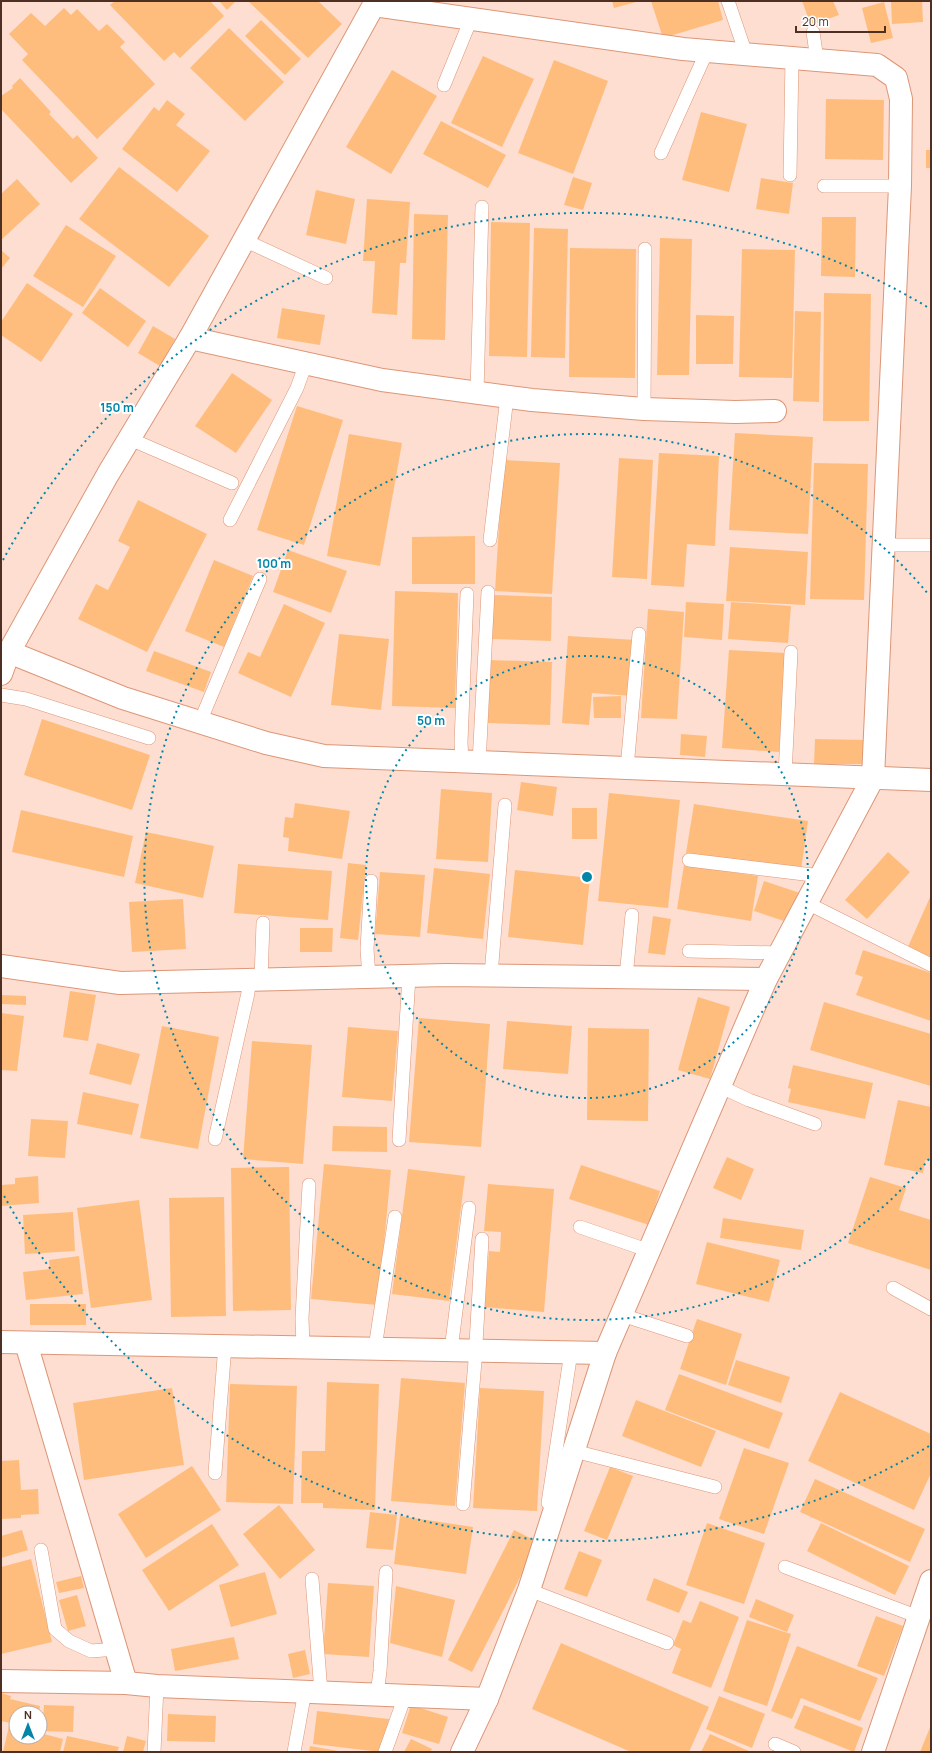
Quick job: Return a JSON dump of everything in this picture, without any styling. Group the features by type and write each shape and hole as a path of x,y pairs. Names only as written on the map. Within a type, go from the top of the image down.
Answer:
{"street":[{"path":"1,674 8,652 130,438 190,338 375,3 471,19 683,49 877,65 896,78 900,99 900,186 873,778 766,979 606,1353 529,1590 487,1699 464,1752"},
{"path":"190,338 382,380 507,397 644,409 735,412 775,411"},
{"path":"8,652 123,698 266,743 324,756 931,780"},
{"path":"1,966 120,983 492,975 766,979"},
{"path":"1,1342 606,1353"},
{"path":"26,1343 126,1683"},
{"path":"873,1752 931,1582"},
{"path":"1,1681 126,1683 157,1686 487,1699"}],"lane":[{"path":"728,1 746,54"},
{"path":"444,85 471,19"},
{"path":"813,32 817,60"},
{"path":"661,153 707,51"},
{"path":"790,175 792,58"},
{"path":"824,186 900,186"},
{"path":"477,392 482,207"},
{"path":"244,240 326,278"},
{"path":"644,409 645,249"},
{"path":"230,520 297,388 306,363"},
{"path":"490,540 507,397"},
{"path":"130,438 232,483"},
{"path":"884,545 931,545"},
{"path":"200,722 260,578"},
{"path":"470,762 488,592"},
{"path":"467,594 461,742 470,762"},
{"path":"628,768 639,634"},
{"path":"785,775 791,652"},
{"path":"1,695 26,699 149,738"},
{"path":"492,975 505,805"},
{"path":"689,860 821,876"},
{"path":"369,977 367,948 371,882"},
{"path":"807,903 931,965"},
{"path":"626,977 632,915"},
{"path":"214,1139 248,993 255,979 263,923"},
{"path":"689,951 780,953"},
{"path":"399,1140 409,976"},
{"path":"721,1086 749,1100 815,1124"},
{"path":"303,1347 302,1318 309,1185"},
{"path":"451,1350 469,1208"},
{"path":"374,1348 395,1217"},
{"path":"580,1227 650,1252"},
{"path":"463,1504 482,1239"},
{"path":"893,1288 931,1309"},
{"path":"622,1315 687,1336"},
{"path":"214,1473 225,1345"},
{"path":"548,1503 571,1352"},
{"path":"574,1451 715,1487"},
{"path":"41,1550 56,1629 69,1641 91,1651 117,1649"},
{"path":"785,1567 919,1617"},
{"path":"377,1694 380,1671 386,1572"},
{"path":"294,1752 313,1692 312,1579"},
{"path":"529,1590 667,1642"},
{"path":"154,1752 157,1686"},
{"path":"385,1752 405,1696"},
{"path":"775,1744 794,1752"}],"building":[{"path":"115,1 210,1 224,16 180,58 174,52 164,61 110,5"},
{"path":"219,1 236,1 227,10"},
{"path":"248,1 318,1 342,24 308,58"},
{"path":"612,1 636,1 636,2 614,8"},
{"path":"651,1 718,1 723,20 663,38"},
{"path":"802,1 833,1 839,15 811,25"},
{"path":"891,1 922,1 923,22 892,24"},
{"path":"884,2 893,38 871,43 862,8"},
{"path":"64,8 71,15 77,9 99,31 107,24 125,42 120,47 155,84 97,139 22,60 28,54 9,34 31,13 45,26"},
{"path":"261,20 301,59 285,75 245,36"},
{"path":"229,28 284,82 245,121 190,68"},
{"path":"483,56 534,79 502,147 451,123"},
{"path":"554,60 608,81 573,174 518,153"},
{"path":"392,70 437,96 391,174 346,147"},
{"path":"20,78 51,112 49,114 73,139 77,135 98,158 71,183 1,109 1,96 13,88 12,86"},
{"path":"826,99 884,100 883,160 825,159"},
{"path":"167,100 185,114 176,125 210,151 177,192 122,149 154,107 159,111"},
{"path":"701,112 747,124 729,192 682,180"},
{"path":"441,121 506,155 488,188 423,154"},
{"path":"926,150 931,150 931,168 926,168"},
{"path":"119,167 209,236 169,287 79,219"},
{"path":"573,177 592,183 583,210 564,205"},
{"path":"761,178 793,183 789,214 756,209"},
{"path":"17,179 40,204 1,240 1,194"},
{"path":"316,190 355,199 346,244 306,235"},
{"path":"367,199 410,202 406,263 400,263 397,315 372,313 375,261 363,261"},
{"path":"414,214 448,215 445,340 412,339"},
{"path":"822,217 856,217 855,277 821,276"},
{"path":"491,222 530,223 527,357 489,356"},
{"path":"66,225 116,256 83,307 33,276"},
{"path":"534,228 568,229 565,358 531,357"},
{"path":"660,238 692,239 689,375 657,375"},
{"path":"570,248 636,249 635,378 569,377"},
{"path":"742,249 795,250 792,378 739,377"},
{"path":"1,250 10,258 1,269"},
{"path":"27,283 73,314 41,362 1,335 1,322"},
{"path":"100,288 146,321 128,347 82,313"},
{"path":"824,293 871,294 869,421 823,421"},
{"path":"282,308 325,315 320,345 277,338"},
{"path":"795,311 821,312 819,402 793,401"},
{"path":"696,315 734,316 733,364 696,364"},
{"path":"153,326 175,339 160,366 138,353"},
{"path":"232,373 272,400 236,453 195,426"},
{"path":"297,406 343,420 304,545 257,530"},
{"path":"735,433 813,437 808,534 729,530"},
{"path":"349,434 402,443 380,566 327,556"},
{"path":"659,453 719,456 715,546 687,544 684,587 651,585"},
{"path":"619,458 653,460 647,579 612,577"},
{"path":"503,460 560,463 552,594 495,591"},
{"path":"814,463 868,464 864,600 810,599"},
{"path":"138,500 207,534 147,652 78,619 96,584 108,590 130,547 118,541"},
{"path":"475,536 475,584 412,584 412,537"},
{"path":"730,547 808,552 805,605 726,601"},
{"path":"288,550 347,571 331,613 273,592"},
{"path":"214,560 253,576 224,647 185,631"},
{"path":"395,591 458,593 455,708 392,706"},
{"path":"494,595 552,597 551,641 492,639"},
{"path":"686,602 724,604 722,640 684,637"},
{"path":"731,602 791,606 788,643 728,639"},
{"path":"284,604 325,623 291,697 238,673 248,652 260,657"},
{"path":"648,609 684,612 677,719 641,718"},
{"path":"339,634 389,639 381,710 331,705"},
{"path":"568,636 636,640 632,696 592,693 589,725 562,723"},
{"path":"729,650 786,653 779,752 722,748"},
{"path":"154,651 211,672 204,692 146,671"},
{"path":"490,660 552,662 550,725 488,723"},
{"path":"621,696 621,718 594,718 593,697"},
{"path":"42,719 150,755 132,810 24,775"},
{"path":"681,734 707,736 705,757 680,755"},
{"path":"815,739 868,740 867,764 814,764"},
{"path":"521,782 557,787 553,816 517,810"},
{"path":"441,789 492,793 488,862 436,859"},
{"path":"609,793 680,800 668,908 598,901"},
{"path":"295,803 350,811 342,859 288,851 289,838 283,837 285,817 293,818"},
{"path":"694,804 808,821 801,870 686,853"},
{"path":"572,808 597,808 597,839 572,839"},
{"path":"21,810 133,836 124,877 12,852"},
{"path":"146,832 214,846 203,898 135,883"},
{"path":"888,852 910,872 867,919 845,900"},
{"path":"348,863 366,865 358,940 340,938"},
{"path":"238,864 332,871 328,920 234,913"},
{"path":"684,865 758,876 751,921 677,909"},
{"path":"434,868 490,874 483,939 427,933"},
{"path":"515,870 590,878 583,945 508,937"},
{"path":"380,872 425,875 420,937 375,934"},
{"path":"764,881 800,893 790,923 754,911"},
{"path":"931,895 931,959 907,949"},
{"path":"183,899 186,949 132,952 129,902"},
{"path":"653,916 671,919 665,955 648,953"},
{"path":"300,928 333,928 332,952 300,952"},
{"path":"863,950 931,973 931,1021 856,995 863,977 855,974"},
{"path":"70,991 96,995 88,1041 63,1037"},
{"path":"1,995 26,996 26,1005 1,1004"},
{"path":"698,997 730,1007 710,1079 678,1070"},
{"path":"824,1002 931,1034 931,1086 810,1050"},
{"path":"1,1013 24,1016 17,1071 1,1070"},
{"path":"419,1018 490,1024 481,1147 409,1142"},
{"path":"507,1021 572,1026 568,1074 503,1069"},
{"path":"162,1026 219,1037 198,1149 140,1138"},
{"path":"348,1027 398,1031 392,1101 342,1097"},
{"path":"588,1028 649,1029 648,1121 587,1120"},
{"path":"252,1041 312,1045 303,1164 243,1159"},
{"path":"97,1043 140,1054 131,1085 89,1074"},
{"path":"793,1065 873,1083 865,1119 788,1102 791,1089 788,1088"},
{"path":"83,1092 139,1104 132,1135 77,1124"},
{"path":"898,1100 931,1107 931,1161 925,1160 923,1173 884,1165"},
{"path":"31,1119 68,1121 65,1158 28,1156"},
{"path":"333,1126 387,1127 387,1152 332,1151"},
{"path":"727,1157 754,1169 741,1200 713,1188"},
{"path":"324,1164 391,1170 378,1305 311,1299"},
{"path":"581,1165 660,1191 649,1225 569,1199"},
{"path":"289,1167 291,1310 233,1311 231,1168"},
{"path":"408,1169 465,1176 449,1301 392,1294"},
{"path":"38,1176 39,1203 1,1206 1,1185 15,1184 15,1178"},
{"path":"870,1177 906,1188 899,1210 931,1220 931,1270 848,1243"},
{"path":"488,1184 554,1189 544,1312 484,1307 489,1251 500,1252 501,1232 484,1231"},
{"path":"224,1197 226,1316 171,1317 169,1198"},
{"path":"139,1200 152,1300 91,1308 77,1208"},
{"path":"73,1212 75,1251 25,1254 23,1215"},
{"path":"723,1218 804,1230 801,1250 720,1238"},
{"path":"707,1242 780,1260 769,1302 696,1284"},
{"path":"79,1256 83,1294 26,1300 23,1272 50,1269 49,1260"},
{"path":"30,1304 86,1304 86,1325 30,1325"},
{"path":"697,1319 742,1334 726,1385 680,1369"},
{"path":"736,1360 790,1377 781,1403 728,1385"},
{"path":"679,1374 783,1413 769,1449 665,1410"},
{"path":"401,1378 465,1383 455,1506 391,1501"},
{"path":"327,1382 379,1384 375,1510 323,1508 323,1503 301,1503 302,1451 325,1451"},
{"path":"230,1384 297,1386 293,1504 226,1502"},
{"path":"172,1388 184,1465 84,1480 73,1403"},
{"path":"480,1388 544,1391 537,1511 473,1508"},
{"path":"840,1392 931,1434 931,1473 914,1510 808,1461"},
{"path":"636,1400 716,1431 701,1467 622,1436"},
{"path":"744,1448 789,1463 764,1534 719,1519"},
{"path":"19,1460 21,1490 38,1489 39,1514 21,1515 21,1518 1,1519 1,1461"},
{"path":"192,1466 221,1510 146,1558 118,1514"},
{"path":"610,1467 633,1476 607,1540 584,1531"},
{"path":"815,1479 925,1529 910,1562 800,1512"},
{"path":"279,1505 315,1550 280,1579 243,1534"},
{"path":"370,1512 397,1515 393,1550 366,1548"},
{"path":"400,1516 473,1527 466,1574 394,1564"},
{"path":"707,1523 765,1543 744,1604 686,1585"},
{"path":"821,1523 909,1566 895,1595 807,1551"},
{"path":"212,1524 239,1565 169,1611 142,1570"},
{"path":"22,1530 28,1550 1,1558 1,1536"},
{"path":"514,1530 538,1542 472,1672 448,1660"},
{"path":"579,1551 602,1560 587,1597 564,1589"},
{"path":"31,1559 52,1642 1,1654 1,1567"},
{"path":"265,1572 277,1614 231,1627 219,1585"},
{"path":"81,1576 84,1588 59,1593 56,1582"},
{"path":"654,1578 688,1592 679,1613 646,1600"},
{"path":"328,1583 374,1586 369,1657 323,1654"},
{"path":"396,1586 455,1600 442,1657 390,1643"},
{"path":"77,1595 86,1626 68,1631 59,1600"},
{"path":"756,1599 794,1615 787,1632 749,1617"},
{"path":"700,1601 739,1617 711,1688 672,1673 681,1649 673,1645 683,1620 691,1623"},
{"path":"876,1616 903,1626 884,1676 857,1666"},
{"path":"747,1620 791,1634 767,1706 723,1691"},
{"path":"234,1637 239,1659 175,1671 171,1649"},
{"path":"561,1643 709,1707 689,1752 631,1752 532,1709"},
{"path":"797,1646 878,1678 860,1721 801,1698 792,1719 771,1711"},
{"path":"305,1650 310,1674 293,1678 288,1654"},
{"path":"1,1693 11,1696 10,1699 36,1705 8,1705 8,1722 1,1721"},
{"path":"719,1696 765,1714 752,1748 706,1729"},
{"path":"48,1705 74,1706 73,1732 48,1731"},
{"path":"411,1705 448,1717 439,1744 402,1733"},
{"path":"804,1705 863,1728 854,1752 794,1728"},
{"path":"317,1711 389,1719 386,1744 381,1752 313,1744"},
{"path":"168,1714 216,1716 215,1742 167,1741"},
{"path":"931,1725 931,1752 920,1752"},
{"path":"8,1730 8,1745 48,1745 48,1735 63,1739 60,1752 3,1752"},
{"path":"710,1734 751,1752 701,1752"},
{"path":"67,1736 119,1747 117,1752 63,1752"},
{"path":"127,1736 146,1741 143,1752 123,1752"},
{"path":"411,1739 432,1749 430,1752 404,1752"},
{"path":"310,1746 338,1751 309,1752"}]}
